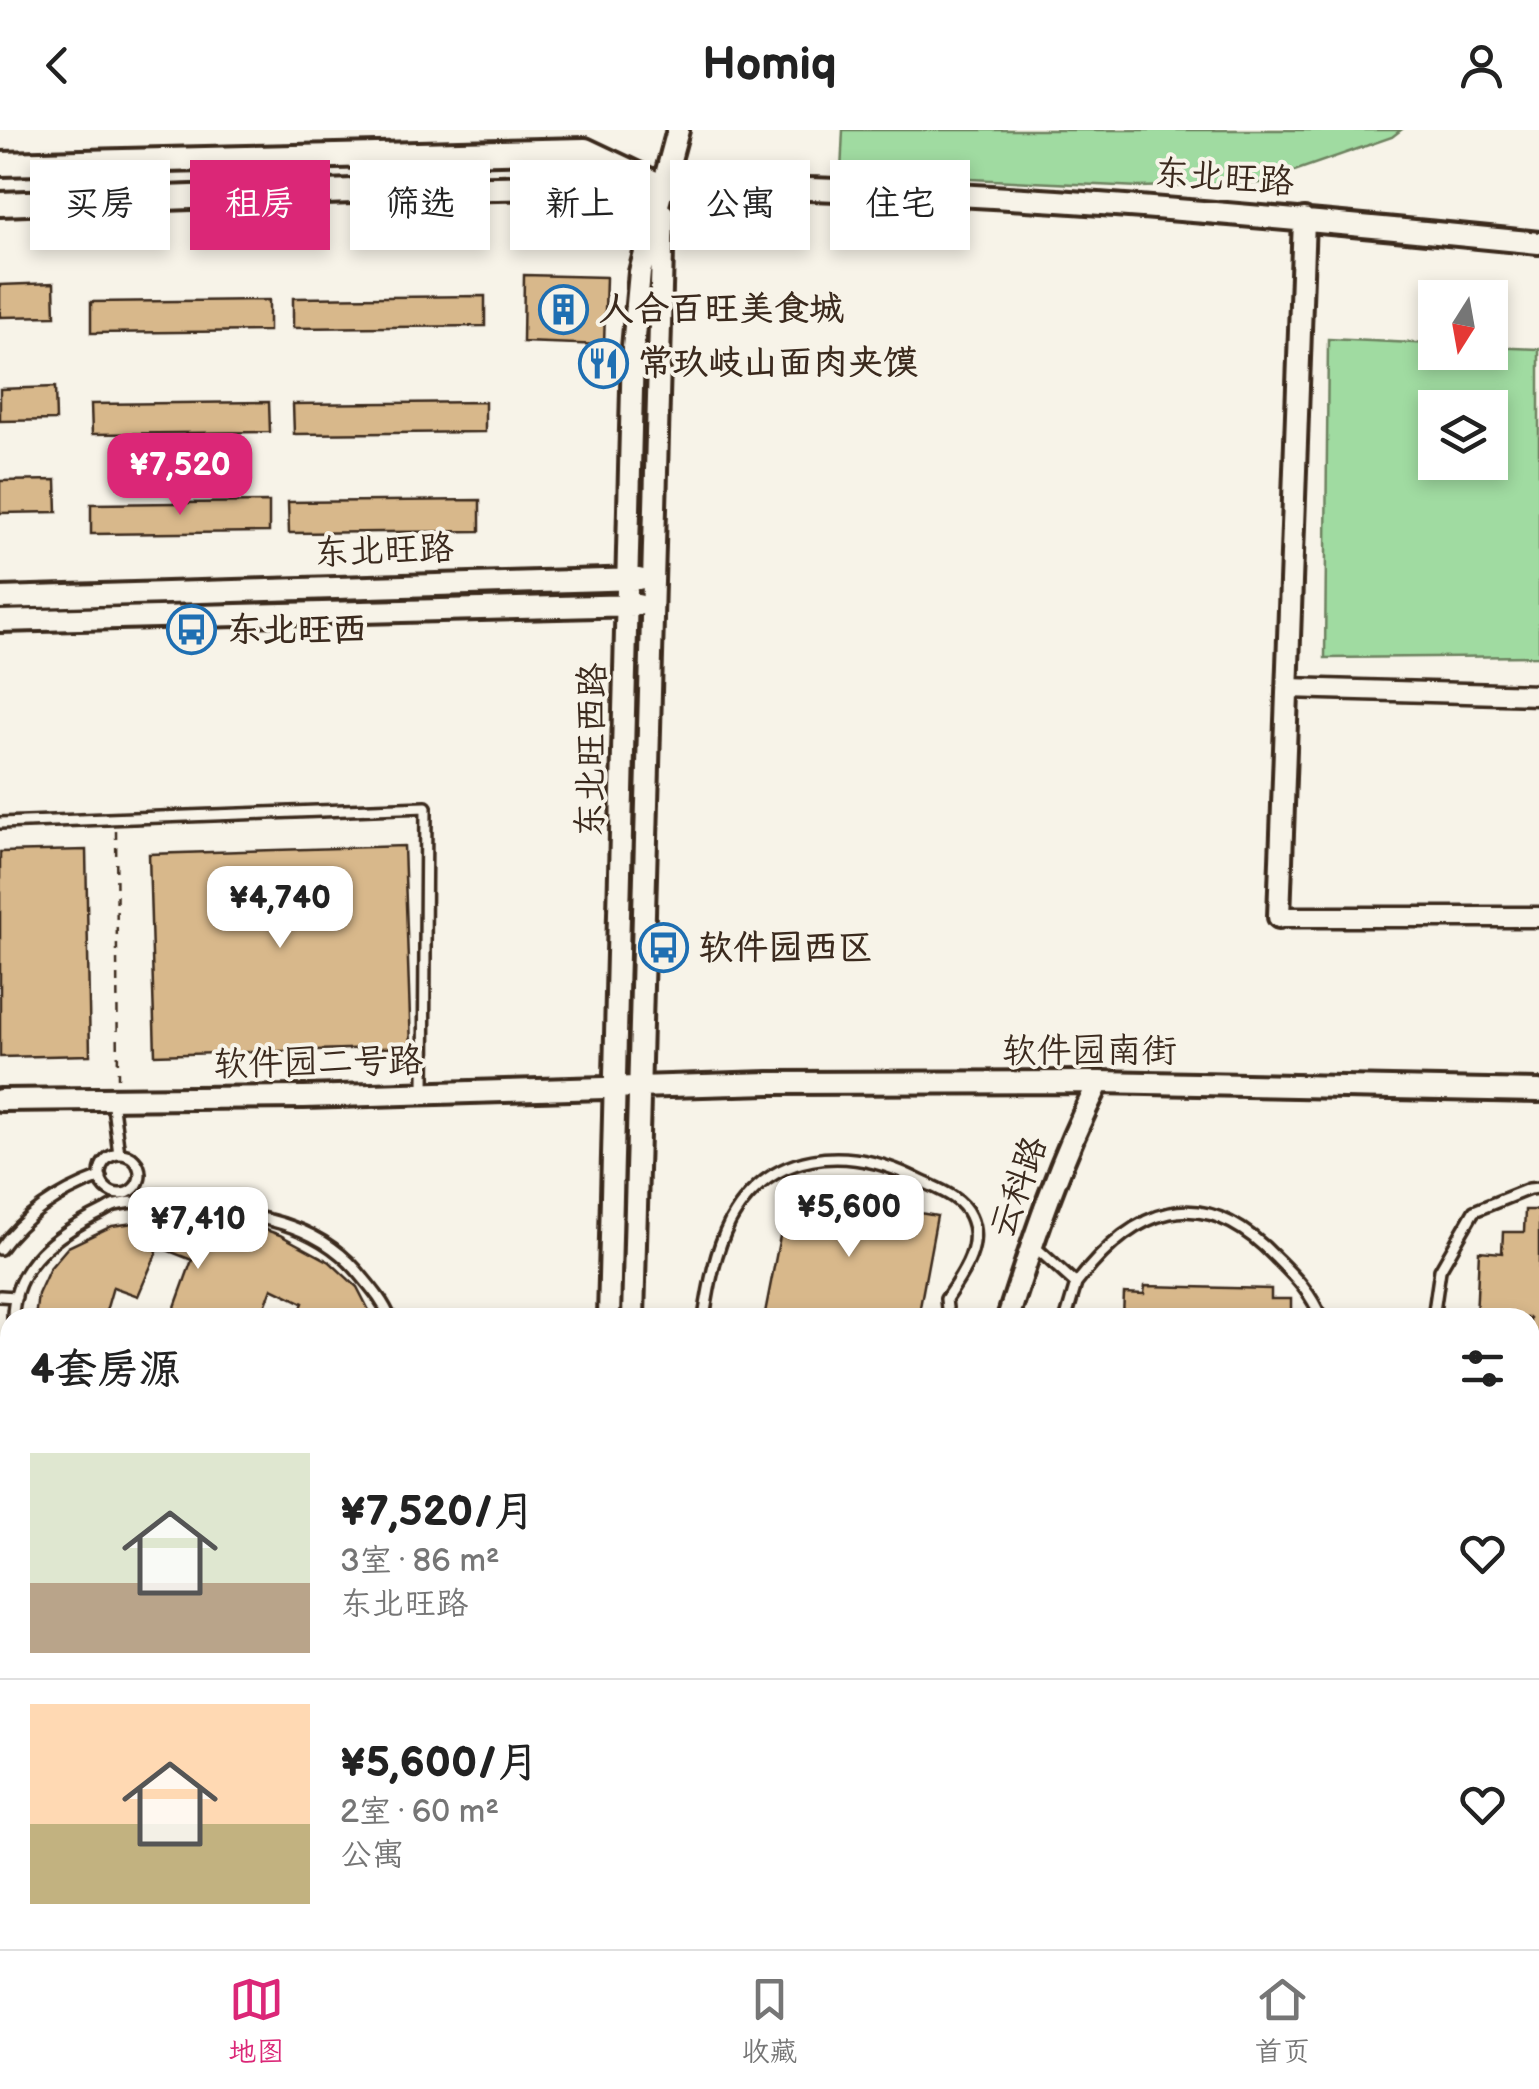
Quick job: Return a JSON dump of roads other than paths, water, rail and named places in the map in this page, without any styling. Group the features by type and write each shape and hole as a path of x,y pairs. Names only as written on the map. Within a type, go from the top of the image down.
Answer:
{"main road":[{"name":"东北旺路","path":"0,164 584,150 663,187"},
{"name":"东北旺路","path":"0,204 390,190 629,184 663,187"}],"street":[{"name":"东北旺西路","path":"609,1308 636,310 640,272 678,130"},
{"name":"东北旺西路","path":"633,1308 663,187"},
{"name":"东北旺路","path":"663,187 806,187 1304,219 1539,244"},
{"path":"1304,219 1279,918 1539,917"},
{"name":"东北旺路","path":"0,598 651,578"},
{"name":"东北旺路","path":"0,621 650,604"},
{"path":"1287,688 1539,695"},
{"name":"软件园南街","path":"638,1086 1099,1082 1539,1091"},
{"name":"云科路","path":"1011,1308 1077,1126 1099,1082"},
{"name":"软件园二号路","path":"0,1100 638,1086"}],"lane":[{"path":"0,824 426,808 424,1093"},
{"path":"112,1099 119,1154"},
{"path":"119,1154 137,1162 140,1175 135,1188 123,1193 106,1188 101,1177 103,1164 119,1154"},
{"path":"706,1308 718,1250 744,1202 762,1182 788,1166 830,1156 887,1165 960,1200 972,1218 972,1258 946,1299 947,1308"},
{"path":"0,1250 34,1212 101,1177"},
{"path":"1434,1308 1440,1270 1474,1212 1539,1188"},
{"path":"123,1193 126,1205"},
{"path":"14,1308 22,1280 44,1247 80,1222 116,1205 164,1203 259,1215 306,1232 346,1257 386,1308"},
{"path":"1069,1308 1076,1284 1099,1254 1130,1227 1174,1211 1222,1217 1253,1234 1312,1294 1317,1308"},
{"path":"1032,1244 1076,1284"},
{"path":"0,1296 16,1297"}],"place":[{"name":"人合百旺美食城","path":"564,309"},
{"name":"常玖岐山面肉夹馍","path":"603,363"},
{"name":"东北旺西","path":"192,630"},
{"name":"软件园西区","path":"663,948"}]}
